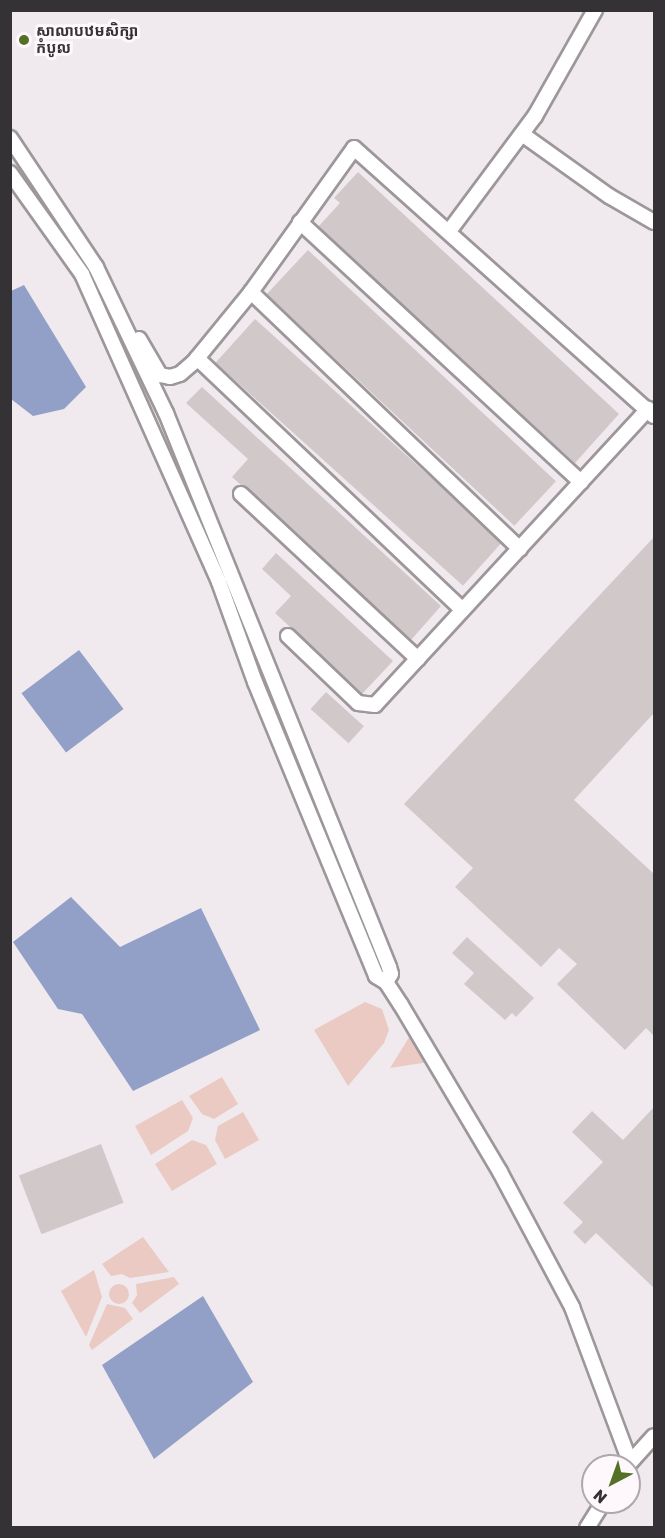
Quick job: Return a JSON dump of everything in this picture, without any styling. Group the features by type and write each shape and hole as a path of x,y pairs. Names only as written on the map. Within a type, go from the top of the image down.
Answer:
{"street":[{"path":"450,230 522,134 595,10"},
{"path":"522,134 609,196 654,222"},
{"path":"10,138 96,267 166,413 389,967 391,974 386,982"},
{"path":"115,307 130,323 160,375 180,374 197,358 251,292 354,148 450,230 651,412 581,482 375,705 367,707 358,703 288,636"},
{"path":"10,173 82,274 150,419 376,976 386,982 500,1172 572,1307 625,1454"},
{"path":"300,222 581,482"},
{"path":"251,292 519,549"},
{"path":"197,358 464,610"},
{"path":"150,419 166,413"},
{"path":"241,494 418,659"},
{"path":"638,1454 654,1436"},
{"path":"587,1527 595,1514"}],"shaded area":[{"path":"365,1002 382,1009 389,1030 384,1043 348,1086 314,1030"},
{"path":"413,1031 429,1062 390,1068"},
{"path":"222,1077 238,1104 214,1119 202,1114 189,1096"},
{"path":"182,1100 193,1118 188,1131 151,1155 135,1126"},
{"path":"243,1112 259,1140 225,1159 215,1140 218,1126"},
{"path":"192,1140 206,1145 217,1164 172,1191 155,1164"},
{"path":"143,1237 169,1272 130,1278 122,1274 111,1276 102,1264"},
{"path":"94,1270 102,1297 86,1337 61,1291"},
{"path":"174,1277 179,1284 140,1313 132,1303 137,1295 136,1284"},
{"path":"119,1284 126,1287 129,1294 126,1301 119,1304 112,1301 109,1294 112,1287"},
{"path":"107,1304 125,1308 133,1319 92,1350 89,1345"}],"water":[{"path":"24,285 86,387 64,409 33,416 11,399 11,291"},
{"path":"79,650 124,709 66,752 21,693"},
{"path":"71,897 120,947 201,908 260,1030 133,1091 82,1014 58,1009 13,942"},
{"path":"203,1296 253,1382 154,1459 102,1365"}],"building":[{"path":"358,172 619,414 575,463 318,227 340,203 334,198"},
{"path":"308,250 556,481 514,526 266,295"},
{"path":"255,319 502,542 463,586 216,363"},
{"path":"202,387 441,606 411,640 232,477 248,459 186,403"},
{"path":"654,537 654,713 574,800 654,874 654,1036 646,1028 625,1050 557,984 577,964 559,948 541,967 455,887 473,868 404,804"},
{"path":"276,553 393,661 362,694 275,613 291,596 262,569"},
{"path":"326,692 364,726 349,743 311,709"},
{"path":"467,937 534,998 516,1017 512,1013 505,1020 464,984 474,973 452,953"},
{"path":"654,1107 654,1288 596,1233 585,1244 573,1232 583,1222 563,1203 603,1162 572,1132 592,1111 623,1140"},
{"path":"101,1144 124,1203 41,1234 19,1176"}],"place":[{"name":"សាលាបឋមសិក្សា កំបូល","path":"24,40"}]}
